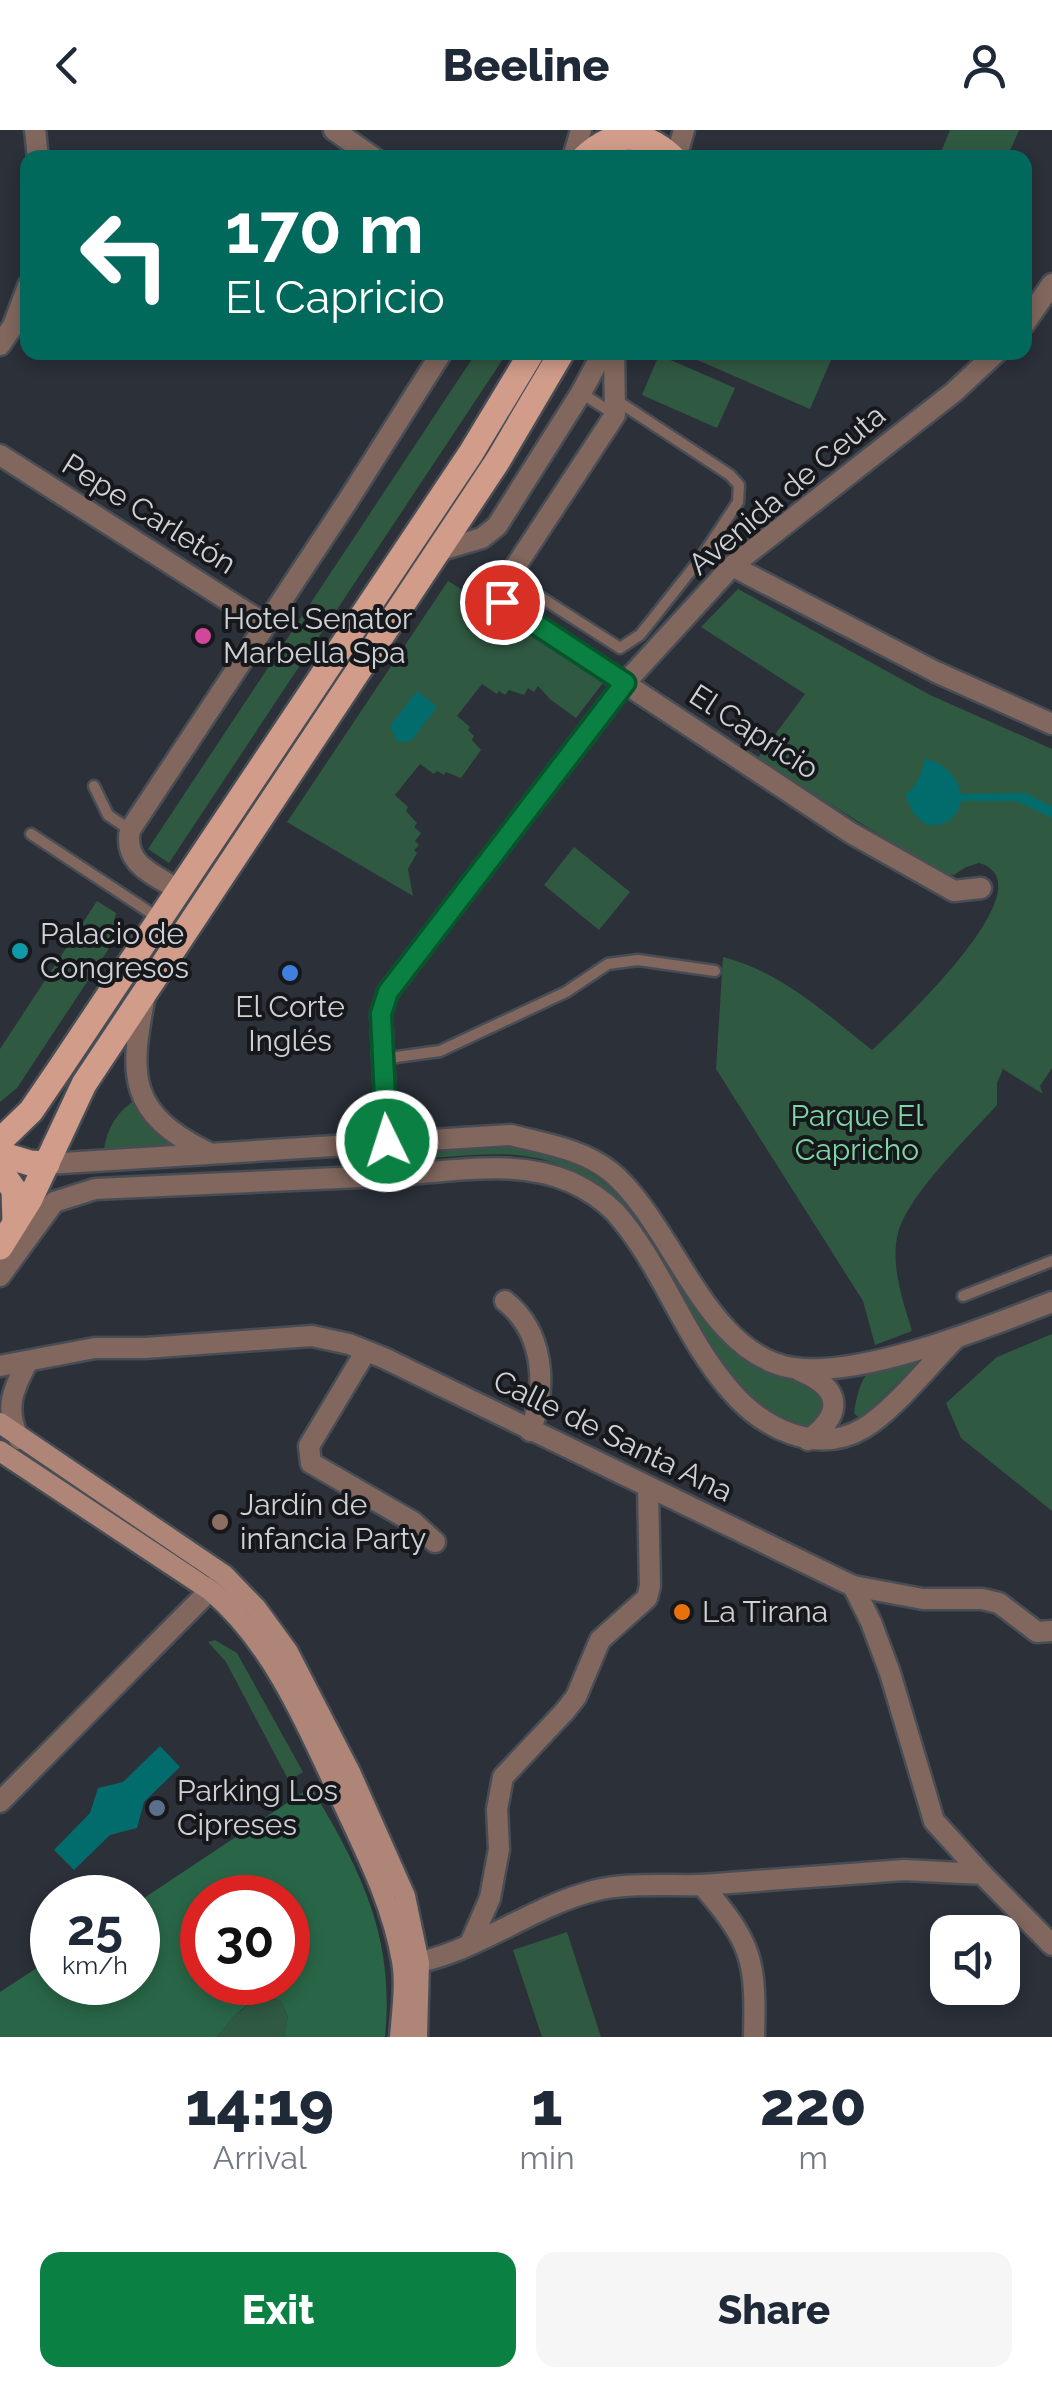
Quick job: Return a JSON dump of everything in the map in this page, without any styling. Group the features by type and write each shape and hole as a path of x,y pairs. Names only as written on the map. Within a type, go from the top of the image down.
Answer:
{"main road":[{"path":"593,150 617,132 640,141"},
{"path":"0,1141 31,1112 470,453 526,360"},
{"path":"7,1237 48,1164 84,1084 497,462 557,360"},
{"path":"0,1154 48,1164"},
{"path":"0,1170 14,1190 17,1210 7,1237"},
{"path":"0,1424 123,1504 218,1583 264,1651 329,1770 390,1908 411,1964 417,2037"},
{"path":"0,1452 218,1583"},
{"path":"400,2037 411,1964"}],"street":[{"path":"334,130 362,150"},
{"path":"1032,313 1052,284"},
{"path":"0,345 20,306"},
{"path":"179,890 135,862 128,852 130,830 437,360"},
{"path":"438,551 482,538 496,526 582,393 599,360"},
{"path":"509,577 615,407 614,360"},
{"name":"Avenida de Ceuta","path":"387,1141 381,1014 388,992 625,683 732,566 954,392 988,360"},
{"name":"Pepe Carletón","path":"0,455 266,624"},
{"path":"732,566 936,672 1052,724"},
{"name":"El Capricio","path":"509,577 502,602 851,833 954,890 981,888"},
{"path":"146,991 135,1044 137,1081 154,1118 178,1138 209,1153"},
{"path":"48,1164 511,1134 581,1153 609,1170 652,1216 715,1318 731,1334 759,1355 825,1384 833,1394 830,1421 808,1440"},
{"path":"0,1276 54,1202 95,1189 420,1174 504,1166 569,1181 613,1210 650,1259 669,1296 730,1390 768,1421 808,1440 866,1428 956,1338"},
{"path":"505,1301 522,1314 542,1373 540,1407 530,1431"},
{"path":"794,1368 858,1364 956,1338 1052,1302"},
{"name":"Calle de Santa Ana","path":"0,1366 95,1348 312,1336 366,1351 853,1586 924,1599 982,1599 1000,1603 1037,1632 1052,1631"},
{"path":"366,1351 310,1446 311,1462 413,1522 436,1542"},
{"path":"19,1439 9,1404 28,1361"},
{"path":"470,1944 490,1898 499,1849 498,1809 503,1777 576,1696 600,1640 647,1598 648,1487"},
{"path":"0,1802 218,1583"},
{"path":"853,1586 890,1673 934,1821 1052,1945"},
{"path":"411,1964 470,1944 596,1890 904,1870 982,1874"},
{"path":"702,1885 736,1926 753,1961 754,2037"}],"lane":[{"path":"509,577 620,648 640,635 701,558 738,502 739,486 730,474 615,407 582,393"},
{"path":"94,786 108,815 130,830"},
{"path":"32,834 160,919"},
{"path":"381,1059 440,1051 566,992 608,964 638,960 715,971"},
{"path":"964,1296 1052,1261"}],"green space":[{"path":"950,130 1019,130 1010,150 942,150"},
{"path":"471,360 502,360 169,863 148,849"},
{"path":"657,360 671,360 735,388 717,428 642,395"},
{"path":"697,360 831,360 810,409"},
{"path":"448,581 606,679 576,718 538,686 534,692 528,688 524,695 509,690 505,695 482,684 457,716 470,727 472,740 481,750 461,778 446,772 434,774 420,764 395,795 408,807 406,811 417,823 414,827 421,833 415,841 419,845 414,850 417,853 408,869 413,896 287,822"},
{"name":"Parque El Capricho","path":"738,589 930,695 1052,749 1052,1068 1040,1086 1043,1094 1003,1069 997,1083 997,1105 914,1201 896,1245 899,1283 912,1331 875,1345 863,1301 716,1069 723,957 784,983 872,1050 962,956 984,925 996,898 996,876 979,863 954,875 943,874 757,759 805,694 701,627"},
{"path":"574,847 630,892 599,930 544,885"},
{"path":"97,901 116,913 108,950 17,1088 0,1102 0,1049"},
{"path":"137,1099 174,1145 104,1149 115,1120"},
{"path":"507,1145 567,1160 612,1189 648,1230 704,1317 725,1342 744,1357 822,1392 825,1412 810,1426 784,1421 757,1401 703,1335 614,1201 588,1180 554,1163 519,1155 428,1158 428,1149"},
{"path":"1052,1334 1052,1511 961,1438 946,1403 997,1357"},
{"path":"913,1357 920,1360 864,1416 858,1417 854,1413 861,1385 870,1372"},
{"path":"215,1640 237,1653 303,1772 289,1781 226,1662 208,1642"},
{"path":"567,1932 601,2037 542,2037 513,1950"},
{"path":"283,2005 288,2017 284,2037 217,2037 245,2007"}],"shaded area":[{"path":"417,691 437,707 411,741 398,742 390,726"},
{"path":"923,759 948,770 961,794 1025,793 1052,806 1052,818 1016,801 961,801 949,821 925,824 913,813 905,795 918,779"},
{"path":"160,1746 180,1767 144,1802 137,1828 110,1835 74,1870 54,1850 90,1813 98,1788 123,1782"},
{"path":"311,1787 359,1876 379,1936 385,1967 385,2037 284,2037 288,2017 283,2005 310,2005 310,1875 180,1875 180,2005 248,2005 217,2037 0,2037 0,1992 30,1972 30,2005 160,2005 160,1887"}],"place":[{"name":"Hotel Senator Marbella Spa","path":"203,636"},
{"name":"Palacio de Congresos","path":"20,951"},
{"name":"El Corte Inglés","path":"290,973"},
{"name":"Jardín de infancia Party","path":"220,1522"},
{"name":"La Tirana","path":"682,1612"},
{"name":"Parking Los Cipreses","path":"157,1808"}],"route":[{"path":"387,1141 381,1014 388,992 625,683 502,602"}]}
